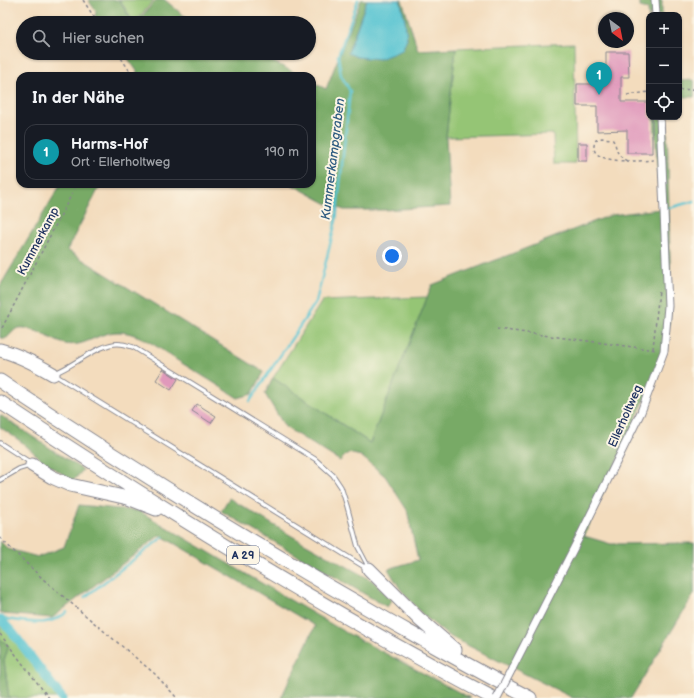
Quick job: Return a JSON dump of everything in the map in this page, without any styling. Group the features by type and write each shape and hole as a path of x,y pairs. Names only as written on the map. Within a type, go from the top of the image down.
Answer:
{"highway":[{"path":"0,350 29,361 53,374"},
{"name":"A 29","path":"0,381 82,436 193,506 334,589 530,698"},
{"name":"A 29","path":"0,402 183,520 326,605 493,698"},
{"path":"32,464 52,477 70,485 128,498 183,520"},
{"path":"369,569 418,619 488,676"}],"street":[{"path":"655,0 656,12"},
{"name":"Ellerholtweg","path":"497,698 638,419 664,351 668,306 660,120"}],"lane":[{"path":"53,374 65,370 106,345 120,344 133,347 315,459 333,475 340,487 347,506 358,547 369,569"},
{"path":"53,374 369,569"},
{"path":"0,443 32,464"},
{"path":"0,480 19,469 32,464"}],"path":[{"path":"83,0 93,16"},
{"path":"122,60 130,72"},
{"path":"682,90 694,89"},
{"path":"627,94 646,92"},
{"path":"627,161 617,154 612,139 602,138 596,140 593,149 594,153 600,157 627,161 662,160"},
{"name":"Kummerkamp","path":"2,328 76,188"},
{"path":"653,349 659,287 667,277"},
{"path":"497,329 664,351"},
{"path":"0,538 60,593 155,674 177,698"},
{"path":"0,634 49,698"}],"green space":[{"path":"88,0 119,0 129,16 95,16 96,11"},
{"path":"120,0 154,0 140,16 130,16"},
{"path":"156,0 165,0 185,16 142,16"},
{"path":"361,0 367,0 348,53 402,50 407,39 405,20 400,0 402,0 418,50 456,48 446,137 450,206 384,210 344,210 326,203 298,188 316,188 316,84 326,89"},
{"path":"640,0 662,0 662,12 648,12 648,9 640,7"},
{"path":"574,43 576,164 554,164 553,134 446,137 456,48"},
{"path":"129,60 270,60 293,72 137,72"},
{"path":"694,80 694,97 682,97 682,81"},
{"path":"654,120 667,120 671,307 666,351 584,536 611,544 694,543 694,594 631,698 573,698 447,635 422,614 401,590 388,569 418,560 407,510 385,476 361,456 348,453 340,461 285,427 265,394 273,378 370,443 432,285 611,215 660,209"},
{"path":"59,188 99,188 67,250 264,372 252,394 238,398 151,343 135,335 118,332 104,334 85,342 72,345 65,344 34,330 21,328 16,329 7,338 0,338 0,286"},
{"path":"428,297 370,443 273,378 322,301"},
{"path":"0,415 83,470 73,481 43,461 23,443 0,427"},
{"path":"229,498 290,535 373,581 392,600 387,607 221,511"},
{"path":"79,505 139,511 343,631 470,698 281,698 315,626 160,535 52,618 3,614 0,612 0,541 8,549 38,557 64,547"},
{"path":"0,622 12,634 59,698 9,698 4,660 8,646 0,639"},
{"path":"0,639 9,646 4,661 9,698 0,698"}],"water":[{"path":"367,0 400,0 405,20 407,39 402,50 380,59 357,57 348,53"}],"building":[{"path":"606,52 628,52 629,77 621,77 621,102 646,102 646,120 652,120 652,153 627,153 627,130 597,131 597,106 577,106 577,84 606,84"},
{"path":"578,143 587,143 587,161 578,161"},
{"path":"163,369 178,379 171,390 156,380"},
{"path":"197,404 216,416 211,423 192,411"}],"waterway":[{"name":"Kummerkampgraben","path":"250,401 316,302 336,220 350,91 341,75 338,56 358,0"},
{"path":"669,208 694,201"},
{"name":"Kummerkampgraben","path":"85,597 163,537"},
{"name":"Kummerkampgraben","path":"0,618 25,622 45,622 57,618 67,612"},
{"path":"0,619 13,633 62,698"}],"place":[{"name":"Harms-Hof","path":"599,95"}]}
